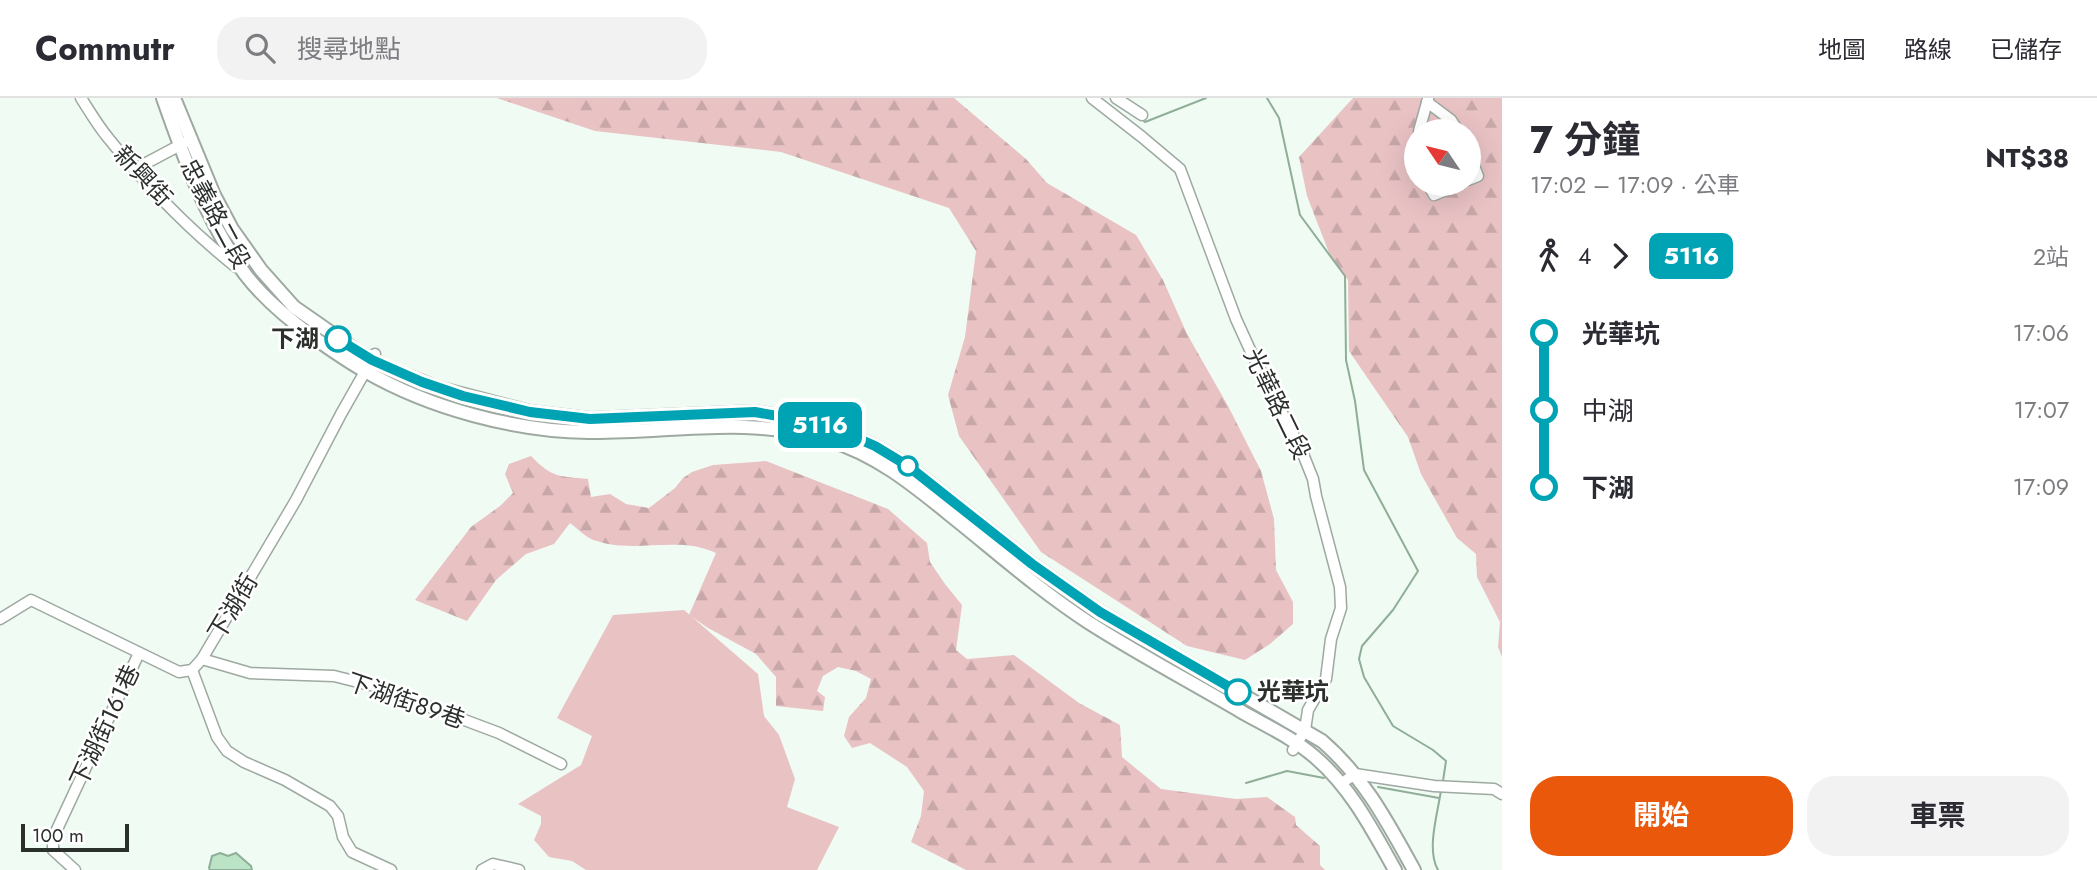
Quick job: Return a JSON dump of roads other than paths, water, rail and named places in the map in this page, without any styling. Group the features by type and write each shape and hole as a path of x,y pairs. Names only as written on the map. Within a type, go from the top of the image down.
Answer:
{"main road":[{"name":"忠義路二段","path":"163,98 188,141 227,220 261,270 294,307 348,345 374,357"},
{"name":"忠義路二段","path":"174,98 211,216 245,274 287,318 365,371 424,398 492,419 554,430 616,432 649,424"},
{"path":"374,357 438,388 530,412 649,424 748,425 791,431 829,440 887,467 903,477 1021,578 1121,643 1319,760 1342,783 1364,814 1395,870"},
{"path":"649,424 755,412 812,422 875,446 908,466 1034,561 1073,594 1118,623 1305,730 1336,753 1376,802 1414,870"},
{"path":"1021,578 1034,561"}],"street":[{"name":"新興街","path":"81,98 107,138 135,169 200,234 245,274"},
{"name":"光華路二段","path":"1092,98 1180,169 1236,319 1313,479 1340,587 1342,608 1331,639 1326,679 1308,710 1305,730 1295,747"},
{"path":"1116,98 1142,115"},
{"path":"1422,119 1428,100 1450,119"},
{"path":"135,169 188,141"},
{"name":"下湖街","path":"192,670 202,659 296,500 374,357"},
{"path":"0,620 31,600 179,672 192,670 217,737 227,751 244,762 303,789 330,806 338,816 352,852 391,870"},
{"name":"下湖街161巷","path":"75,870 53,850 53,838 139,653"},
{"name":"下湖街89巷","path":"202,659 250,673 334,676 374,686 499,733 561,764"},
{"path":"1342,783 1354,774 1434,786 1494,789 1502,794"},
{"path":"482,870 493,864 519,870"}],"waterway":[{"name":"光華坑","path":"1143,120 1145,122 1206,98"},
{"name":"光華坑","path":"1267,98 1279,118 1300,215 1345,276 1346,360 1355,401 1364,470 1418,571 1393,610 1362,646 1359,659 1364,677 1393,726 1446,761 1443,781"},
{"path":"1246,783 1287,771 1324,778"},
{"path":"1378,787 1439,798"},
{"name":"光華坑","path":"1438,870 1433,842 1441,790"}],"place":[{"name":"下湖","path":"338,339"},
{"name":"光華坑","path":"1238,692"}]}
